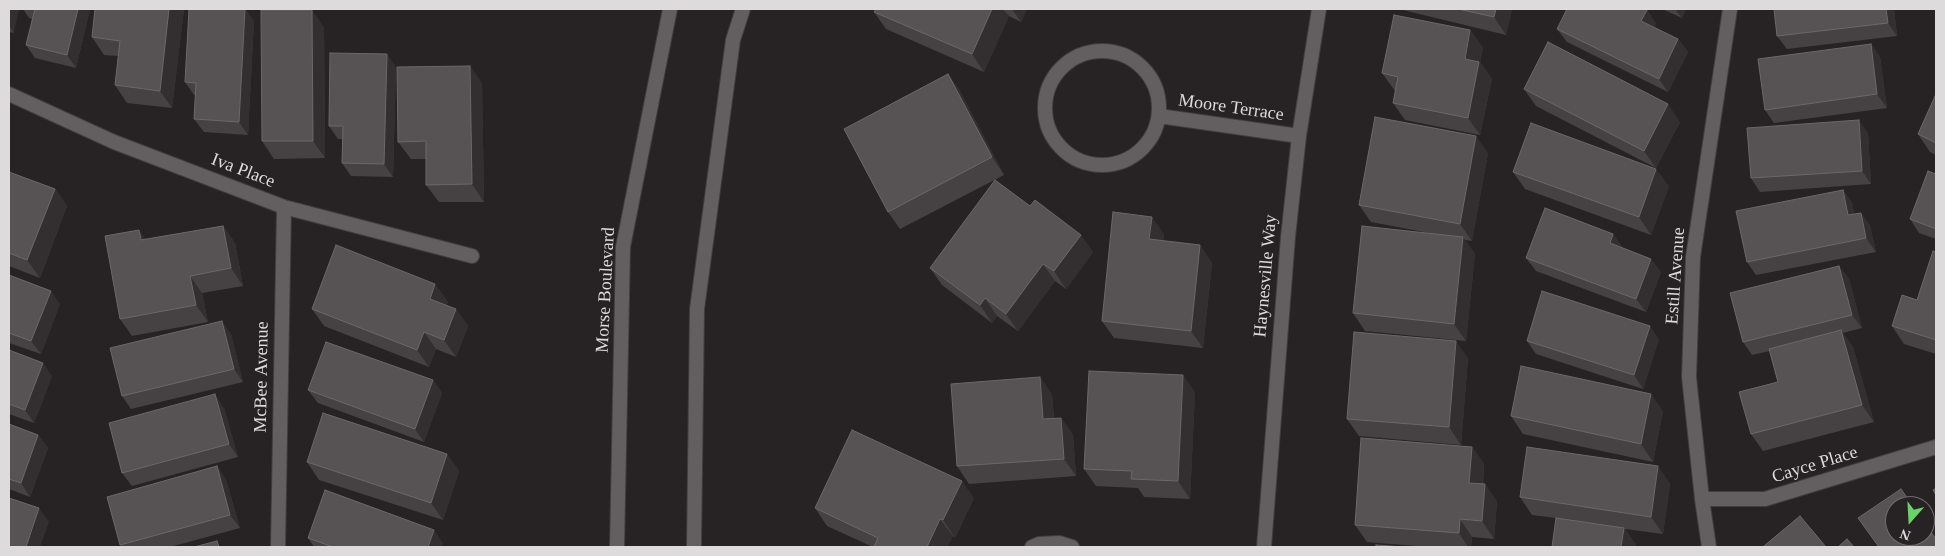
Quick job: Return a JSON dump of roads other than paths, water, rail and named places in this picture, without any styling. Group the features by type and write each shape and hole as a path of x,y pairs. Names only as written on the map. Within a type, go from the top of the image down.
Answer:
{"street":[{"name":"Morse Boulevard","path":"616,547 623,247 670,9"},
{"path":"694,547 697,310 733,40 743,9"},
{"name":"Haynesville Way","path":"1264,547 1280,330 1299,136 1319,9"},
{"name":"Estill Avenue","path":"1709,547 1689,377 1693,257 1730,9"},
{"name":"Moore Terrace","path":"1110,51 1127,56 1142,67 1152,81 1158,98 1158,116 1153,135 1140,151 1123,161 1104,165 1090,163 1066,153 1053,138 1046,120 1045,99 1050,82 1061,68 1075,57 1092,52 1110,51"},
{"name":"Iva Place","path":"9,94 114,142 284,208 472,256"},
{"name":"Moore Terrace","path":"1158,116 1299,136"},
{"name":"McBee Avenue","path":"278,547 284,208"},
{"name":"Cayce Place","path":"1702,499 1764,500 1936,447"},
{"path":"1032,547 1039,544 1059,543 1072,547"}]}
